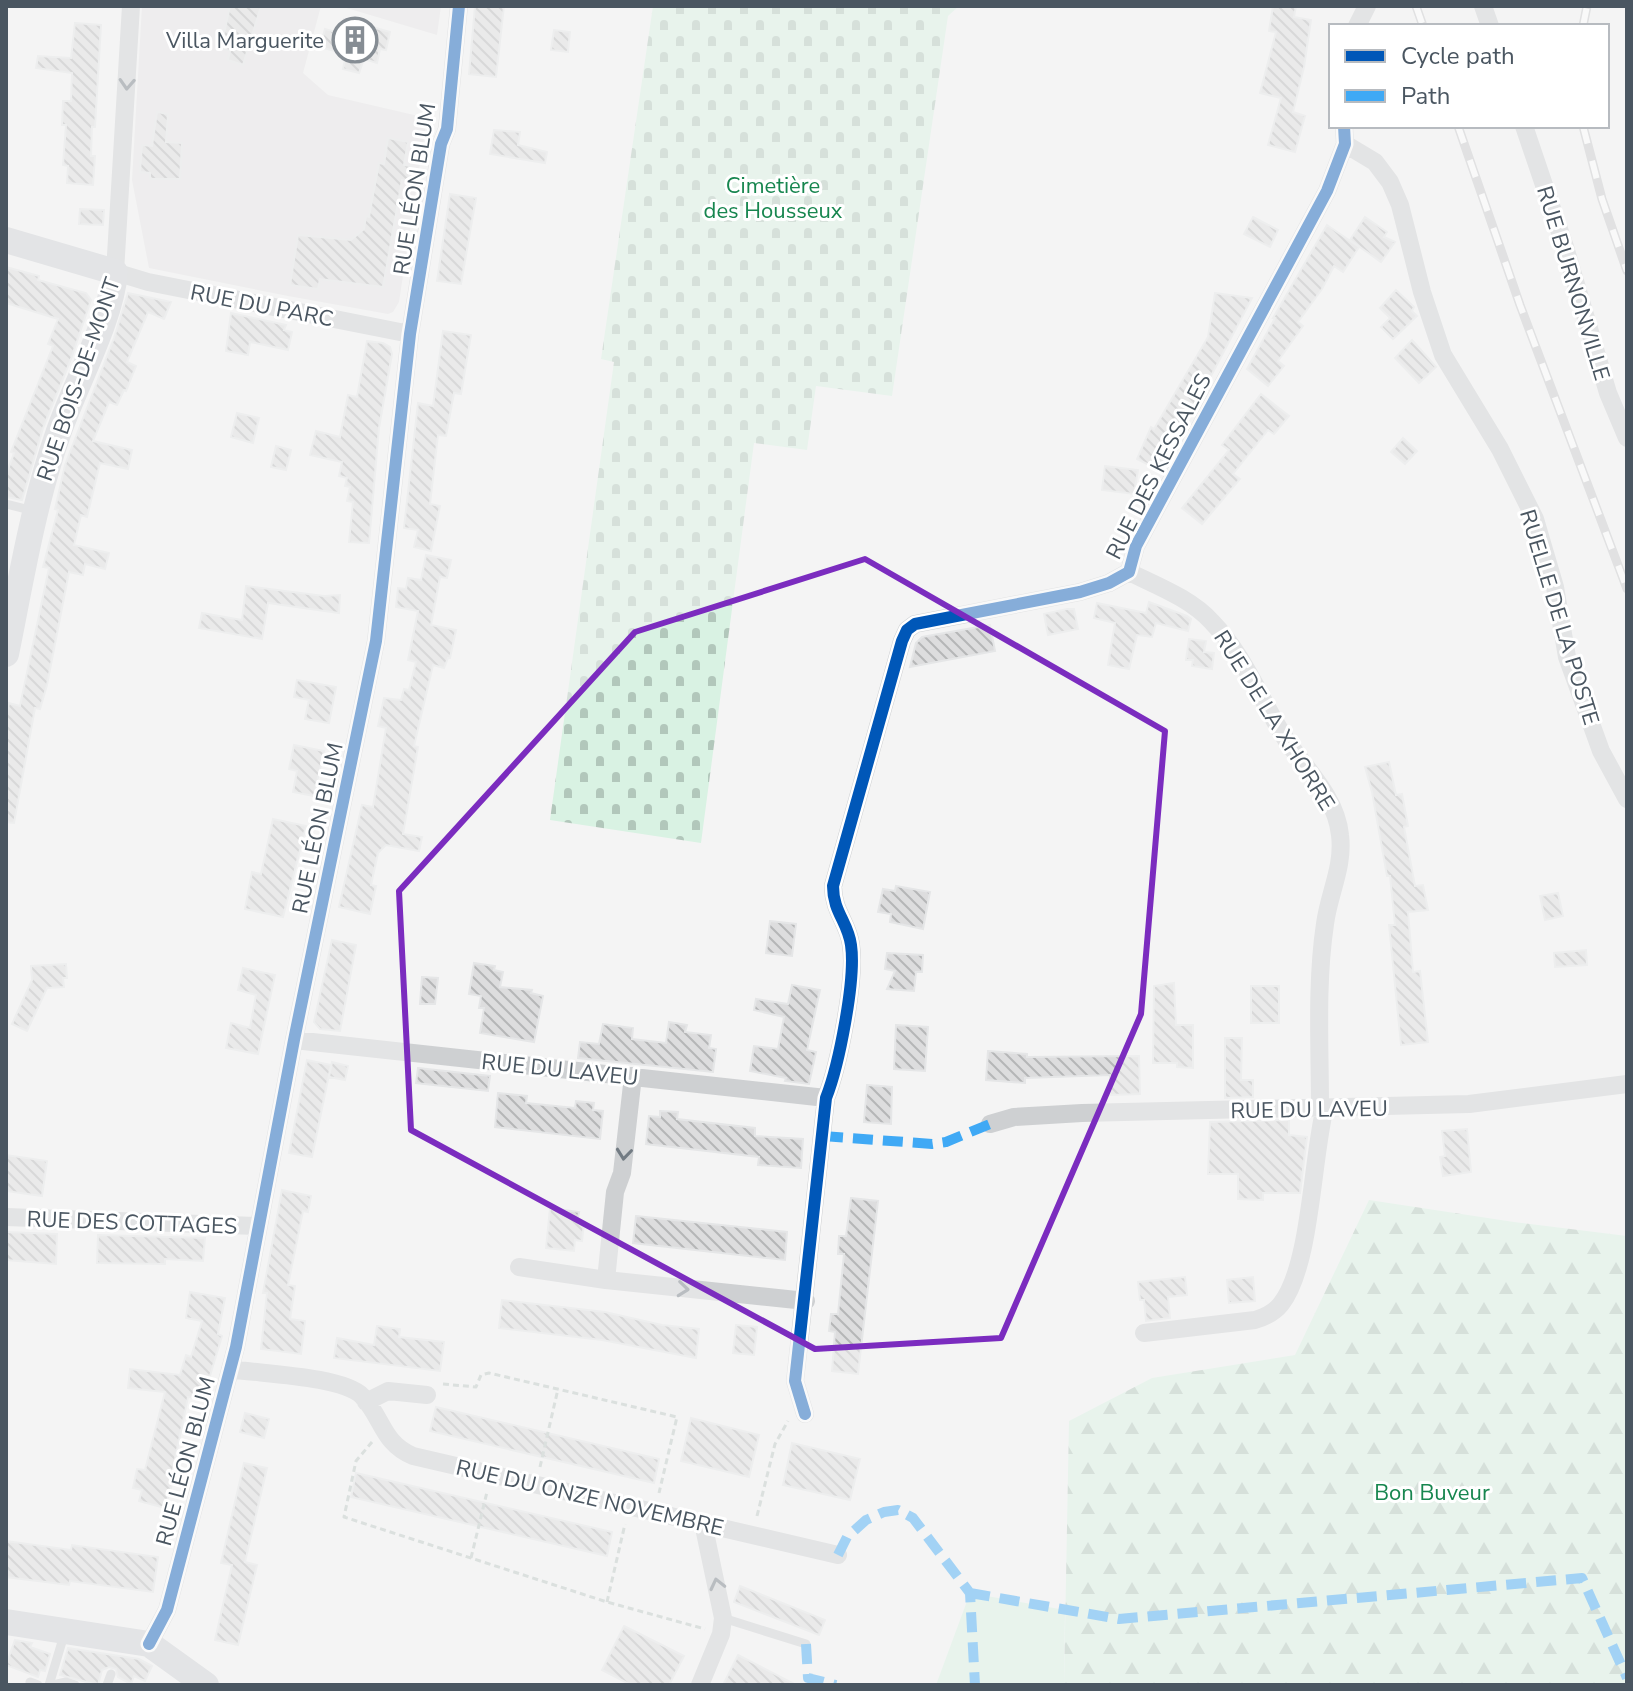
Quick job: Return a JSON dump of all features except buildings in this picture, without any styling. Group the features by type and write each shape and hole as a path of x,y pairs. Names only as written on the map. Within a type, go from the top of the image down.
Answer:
{"street":[{"name":"RUE BOIS-DE-MONT","path":"6,654 35,511 59,431 106,311 115,272 131,6"},
{"name":"RUE LÉON BLUM","path":"149,1644 167,1610 230,1369 376,641 410,334 441,144 447,129 459,6"},
{"path":"1358,24 1367,6"},
{"name":"RUE BURNONVILLE","path":"1525,128 1565,247 1608,393 1627,438"},
{"name":"RUE DES KESSALES","path":"826,1098 833,1079 852,972 849,935 835,909 833,886 865,764 907,630 915,624 1080,592 1109,583 1129,572 1136,546 1315,215 1336,172 1344,135"},
{"name":"RUELLE DE LA POSTE","path":"1344,135 1375,162 1390,182 1400,205 1422,292 1443,355 1500,449 1535,519 1555,587 1567,657 1601,751 1627,799"},
{"path":"6,240 115,272"},
{"name":"RUE DU PARC","path":"115,272 148,282 410,334"},
{"name":"RUE DE LA XHORRE","path":"1129,572 1193,605 1212,621 1235,653 1285,738 1325,793 1339,826 1341,850 1325,922 1320,1023 1322,1107"},
{"name":"RUE DU LAVEU","path":"294,1040 826,1098"},
{"path":"606,1280 615,1192 622,1173 633,1076"},
{"name":"RUE DU LAVEU","path":"990,1124 1014,1117 1082,1113 1483,1103 1627,1084"},
{"path":"803,1410 795,1381 826,1098"},
{"path":"1144,1333 1255,1320 1281,1304 1293,1281 1303,1245 1322,1107"},
{"name":"RUE DES COTTAGES","path":"6,1217 258,1226"},
{"path":"519,1267 606,1280 806,1301"},
{"name":"RUE DU ONZE NOVEMBRE","path":"230,1369 349,1387 366,1402 384,1432 401,1451 413,1456 838,1555"},
{"path":"366,1402 388,1391 427,1395"},
{"path":"700,1685 722,1626 703,1523"},
{"path":"6,1622 149,1644 206,1685"}],"lane":[{"path":"6,504 35,511"},
{"path":"722,1626 806,1644"},
{"path":"65,1631 51,1685 66,1682 75,1685"},
{"path":"107,1685 111,1674"}],"path":[{"path":"427,1395 437,1385 476,1387 485,1372 677,1417 655,1512"},
{"path":"535,1484 558,1389"},
{"path":"752,1535 775,1444 784,1426 803,1410"},
{"path":"384,1432 356,1461 344,1517 607,1602 722,1626"},
{"path":"471,1558 491,1474"},
{"path":"607,1602 629,1506"}],"highlighted area":[{"path":"865,559 1165,731 1141,1014 1001,1338 815,1349 411,1130 399,891 635,632"}],"shaded area":[{"path":"142,6 321,6 303,73 328,95 427,118 399,302 393,312 388,314 288,296 149,268 132,180"},
{"path":"340,6 441,6 437,35"}],"green space":[{"name":"Cimetière des Housseux","path":"653,6 959,6 948,16 892,396 816,386 807,450 754,443 701,843 550,820 614,362 601,359"},
{"name":"Bon Buveur","path":"1369,1200 1627,1236 1627,1685 1064,1685 1069,1421 1152,1378 1295,1355"},
{"path":"970,1593 1065,1610 1064,1685 936,1685"}],"railway":[{"path":"1416,6 1422,24"},
{"path":"1583,24 1587,6"},
{"path":"1459,128 1520,305 1627,589"},
{"path":"1584,128 1602,199 1627,271"}],"marked path":[{"path":"823,1136 932,1144 946,1142 990,1124"},
{"path":"838,1555 847,1537 866,1520 898,1510 913,1518 970,1593 975,1685"},
{"path":"970,1593 1119,1619 1582,1578 1627,1678"},
{"path":"806,1644 808,1678 836,1685"}],"cycle path":[{"path":"149,1644 167,1610 236,1347 294,1040 376,641 410,334 441,144 447,129 459,6"},
{"path":"805,1414 795,1381 826,1098 841,1044 851,979 851,945 835,903 833,886 902,641 907,630 915,624 1080,592 1109,583 1129,572 1136,546 1327,191 1345,144 1344,128"}],"place":[{"name":"Villa Marguerite","path":"355,40"}]}
